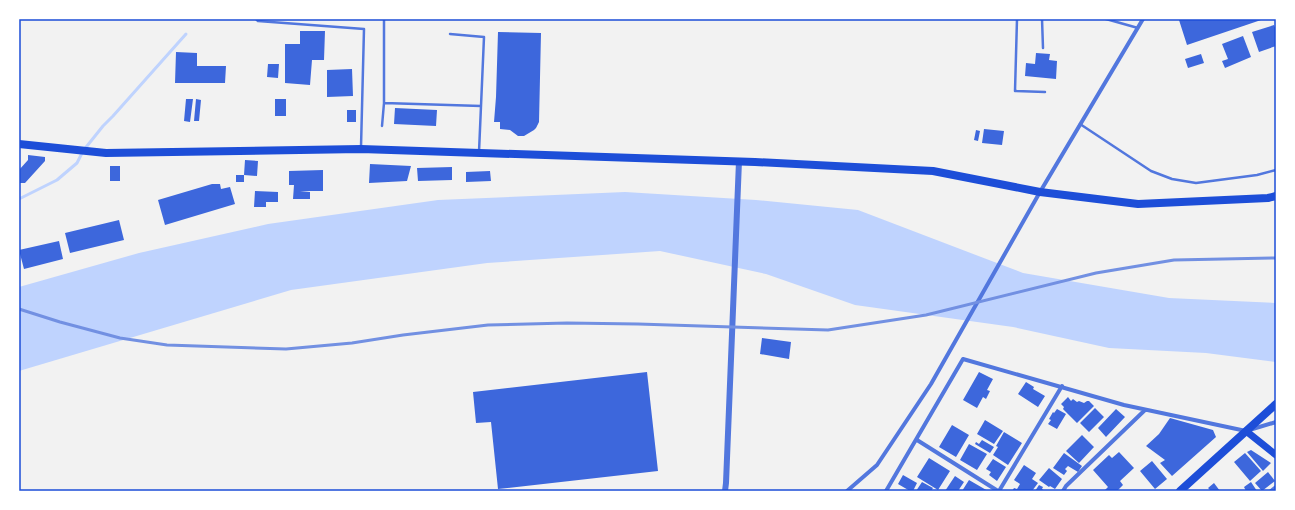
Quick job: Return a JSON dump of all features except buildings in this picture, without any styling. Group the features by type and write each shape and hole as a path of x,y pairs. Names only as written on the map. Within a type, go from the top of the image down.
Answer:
{"main road":[{"path":"19,144 106,153 361,149 739,161 933,171 1040,192 1138,204 1268,198 1276,196"},
{"path":"1180,491 1276,404"},
{"path":"1246,431 1276,455"}],"street":[{"path":"847,491 877,465 931,384 1040,192 1143,19"},
{"path":"725,491 739,161"},
{"path":"886,491 963,359 1062,386 1124,405 1246,431 1276,422"},
{"path":"917,440 998,491 1062,386"},
{"path":"1063,491 1066,486 1145,410"},
{"path":"1271,491 1276,487"}],"lane":[{"path":"256,19 258,22 364,29 361,149"},
{"path":"382,126 384,103 384,19"},
{"path":"1017,19 1015,90 1045,92"},
{"path":"1042,19 1042,48"},
{"path":"1106,19 1138,28"},
{"path":"450,34 484,37 479,153"},
{"path":"384,103 481,106"},
{"path":"1080,124 1151,171 1172,179 1196,183 1258,175 1276,170"}],"water":[{"path":"625,192 756,200 858,210 1023,273 1169,298 1276,303 1276,362 1206,353 1109,348 1013,327 855,305 766,274 660,251 487,263 291,290 19,371 19,287 139,253 268,224 438,200"}],"waterway":[{"path":"19,199 57,180 77,163 83,151 103,126 186,34"}],"railway":[{"path":"19,309 120,338 167,345 286,349 352,343 403,335 488,325 567,323 638,324 828,330 926,315 1096,273 1174,260 1276,258"}]}
